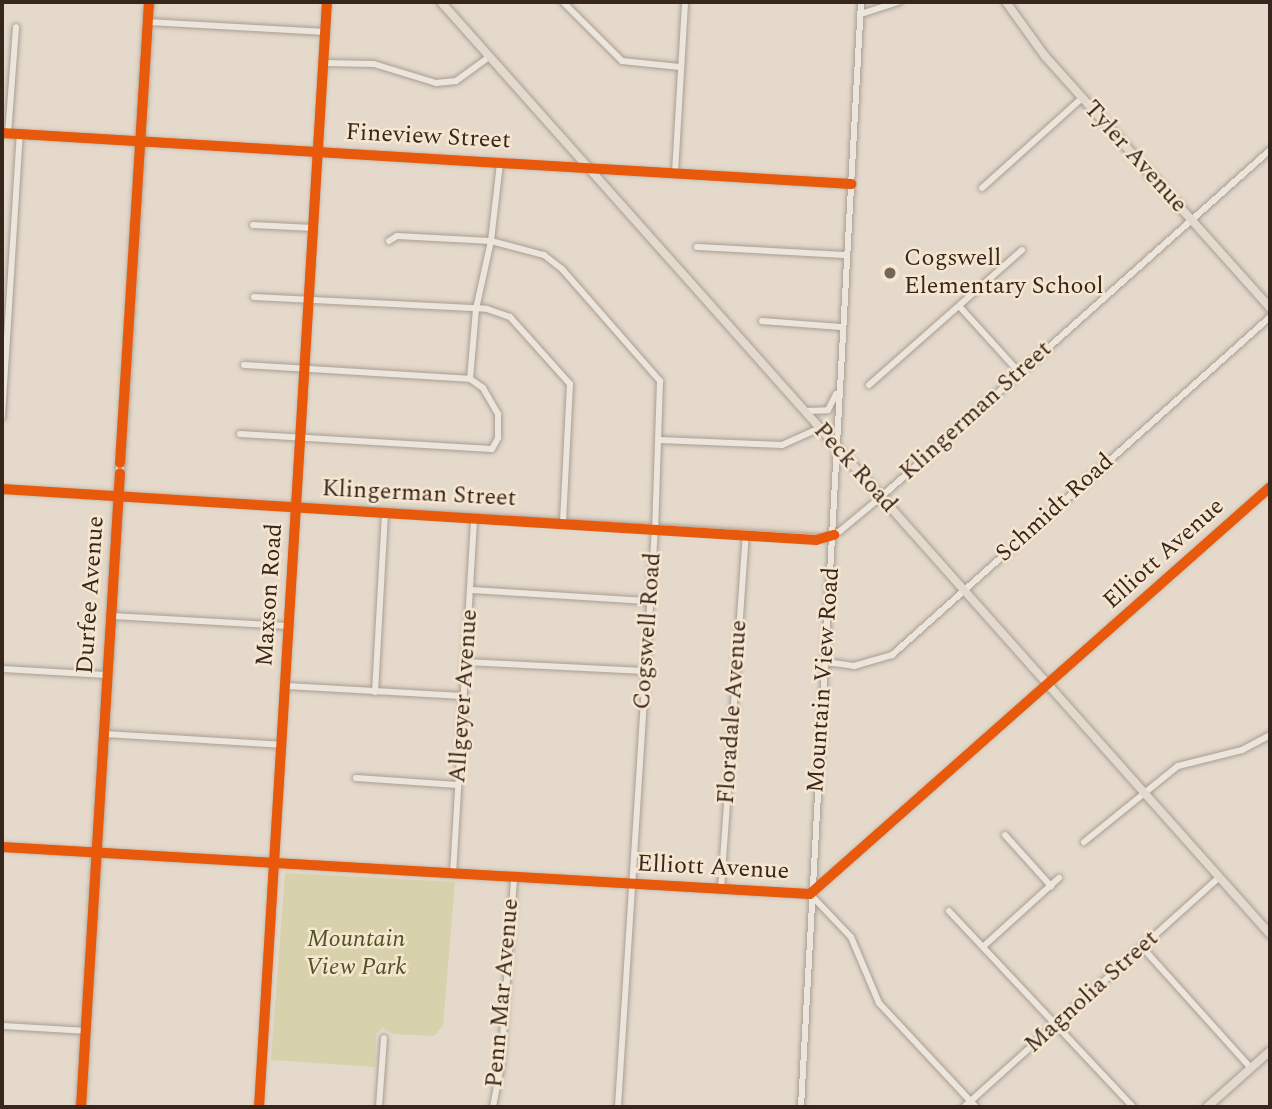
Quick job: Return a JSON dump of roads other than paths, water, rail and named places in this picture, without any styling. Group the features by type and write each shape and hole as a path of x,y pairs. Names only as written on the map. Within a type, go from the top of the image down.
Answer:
{"main road":[{"name":"Durfee Avenue","path":"81,1107 149,2"},
{"name":"Peck Road","path":"440,2 1270,934"},
{"name":"Tyler Avenue","path":"1006,2 1082,98 1270,308"},
{"path":"1207,1107 1270,1051"}],"street":[{"name":"Maxson Road","path":"259,1107 327,2"},
{"path":"563,2 622,61 680,67"},
{"path":"674,172 685,2"},
{"name":"Mountain View Road","path":"800,1107 810,894 834,535 841,327 861,2"},
{"path":"860,14 899,2"},
{"path":"148,22 326,32"},
{"path":"5,133 16,27"},
{"path":"324,63 374,64 436,83 463,77 489,57"},
{"path":"982,188 1082,98"},
{"name":"Fineview Street","path":"5,133 851,184"},
{"path":"2,417 20,134"},
{"name":"Klingerman Street","path":"2,489 816,540 834,535 881,497 1270,150"},
{"path":"470,379 476,309 491,241 500,163"},
{"path":"253,225 313,228"},
{"name":"Cogswell Road","path":"389,242 397,236 491,241 525,246 553,261 647,364 661,388 655,528 648,601 618,1107"},
{"path":"697,247 846,255"},
{"path":"869,385 1022,250"},
{"path":"254,297 476,309 510,317 570,384 563,523"},
{"path":"960,307 1019,372"},
{"name":"Schmidt Road","path":"826,662 854,666 892,655 1270,317"},
{"path":"762,321 841,327"},
{"path":"240,434 492,449 498,438 498,414 484,388 470,379 244,365"},
{"path":"804,411 828,410 839,385"},
{"path":"659,440 777,445 795,442 820,428"},
{"name":"Elliott Avenue","path":"2,847 810,894 1270,487"},
{"path":"375,692 385,513"},
{"name":"Allgeyer Avenue","path":"453,874 474,519"},
{"name":"Floradale Avenue","path":"721,890 746,536"},
{"path":"471,590 648,601"},
{"path":"111,616 290,626"},
{"path":"466,662 644,671"},
{"path":"2,669 107,675"},
{"path":"285,686 464,696"},
{"path":"104,734 282,745"},
{"path":"1084,842 1178,766 1242,750 1270,735"},
{"path":"356,778 458,785"},
{"path":"1004,835 1051,886"},
{"name":"Magnolia Street","path":"964,1107 973,1104 1111,970 1142,947 1219,877"},
{"name":"Penn Mar Avenue","path":"493,1107 501,1065 514,878"},
{"path":"949,911 979,945 985,945 1059,878"},
{"path":"810,894 850,937 879,1003 973,1104"},
{"path":"985,945 1133,1107"},
{"path":"1142,947 1251,1068"},
{"path":"2,1026 85,1031"},
{"path":"379,1107 384,1038"}],"place":[{"name":"Cogswell Elementary School","path":"890,273"}],"park label":[{"name":"Mountain View Park","path":"356,954"}]}
